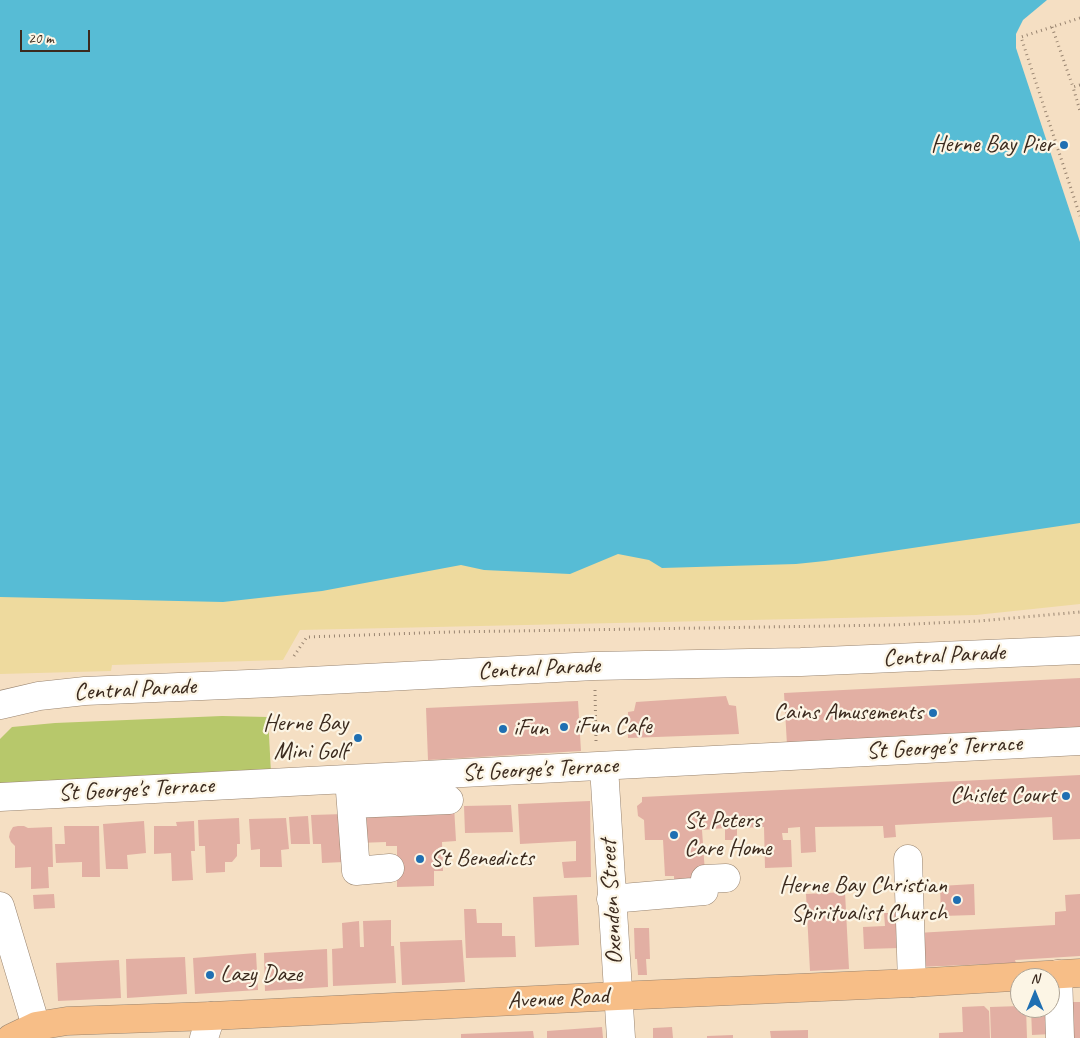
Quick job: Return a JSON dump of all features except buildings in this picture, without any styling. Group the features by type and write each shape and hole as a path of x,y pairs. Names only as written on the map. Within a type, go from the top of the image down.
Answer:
{"main road":[{"name":"Avenue Road","path":"11,1038 36,1026 67,1021 207,1027 617,996 912,983 1069,973"}],"street":[{"name":"Central Parade","path":"0,705 39,696 85,691 594,666 801,662 1080,650"},
{"name":"St George's Terrace","path":"0,798 350,792 600,767 1080,741"},
{"name":"Oxenden Street","path":"600,767 621,1038"},
{"path":"390,868 356,871 350,792 449,800"},
{"path":"908,859 912,983"},
{"path":"611,899 704,891 705,879 726,878"},
{"path":"0,906 36,1026"},
{"path":"1060,1038 1069,973"}],"path":[{"path":"1080,18 1021,37 1080,216"},
{"path":"1052,27 1080,111"},
{"path":"1073,87 1080,85"},
{"path":"294,657 306,637 459,632 892,625 979,621 1080,612"},
{"path":"594,666 600,767"}],"green space":[{"path":"222,716 268,717 271,773 0,785 0,739 12,727 55,723"}],"sand":[{"path":"1080,500 1080,604 976,615 300,630 283,660 112,665 111,671 0,674 0,540"}],"water":[{"path":"0,0 1080,0 1080,523 796,564 662,568 649,560 618,554 570,574 484,570 461,565 322,591 223,602 0,597"}],"pier":[{"name":"Herne Bay Pier","path":"1047,0 1080,0 1080,242 1016,48 1016,34 1023,20"}],"place":[{"name":"Herne Bay Pier","path":"1064,145"},
{"name":"Cains Amusements","path":"933,713"},
{"name":"iFun Cafe","path":"564,727"},
{"name":"iFun","path":"503,729"},
{"name":"Herne Bay Mini Golf","path":"358,738"},
{"name":"Chislet Court","path":"1066,796"},
{"name":"St Peters Care Home","path":"674,835"},
{"name":"St Benedicts","path":"420,859"},
{"name":"Herne Bay Christian Spiritualist Church","path":"957,900"},
{"name":"Lazy Daze","path":"210,975"}]}
